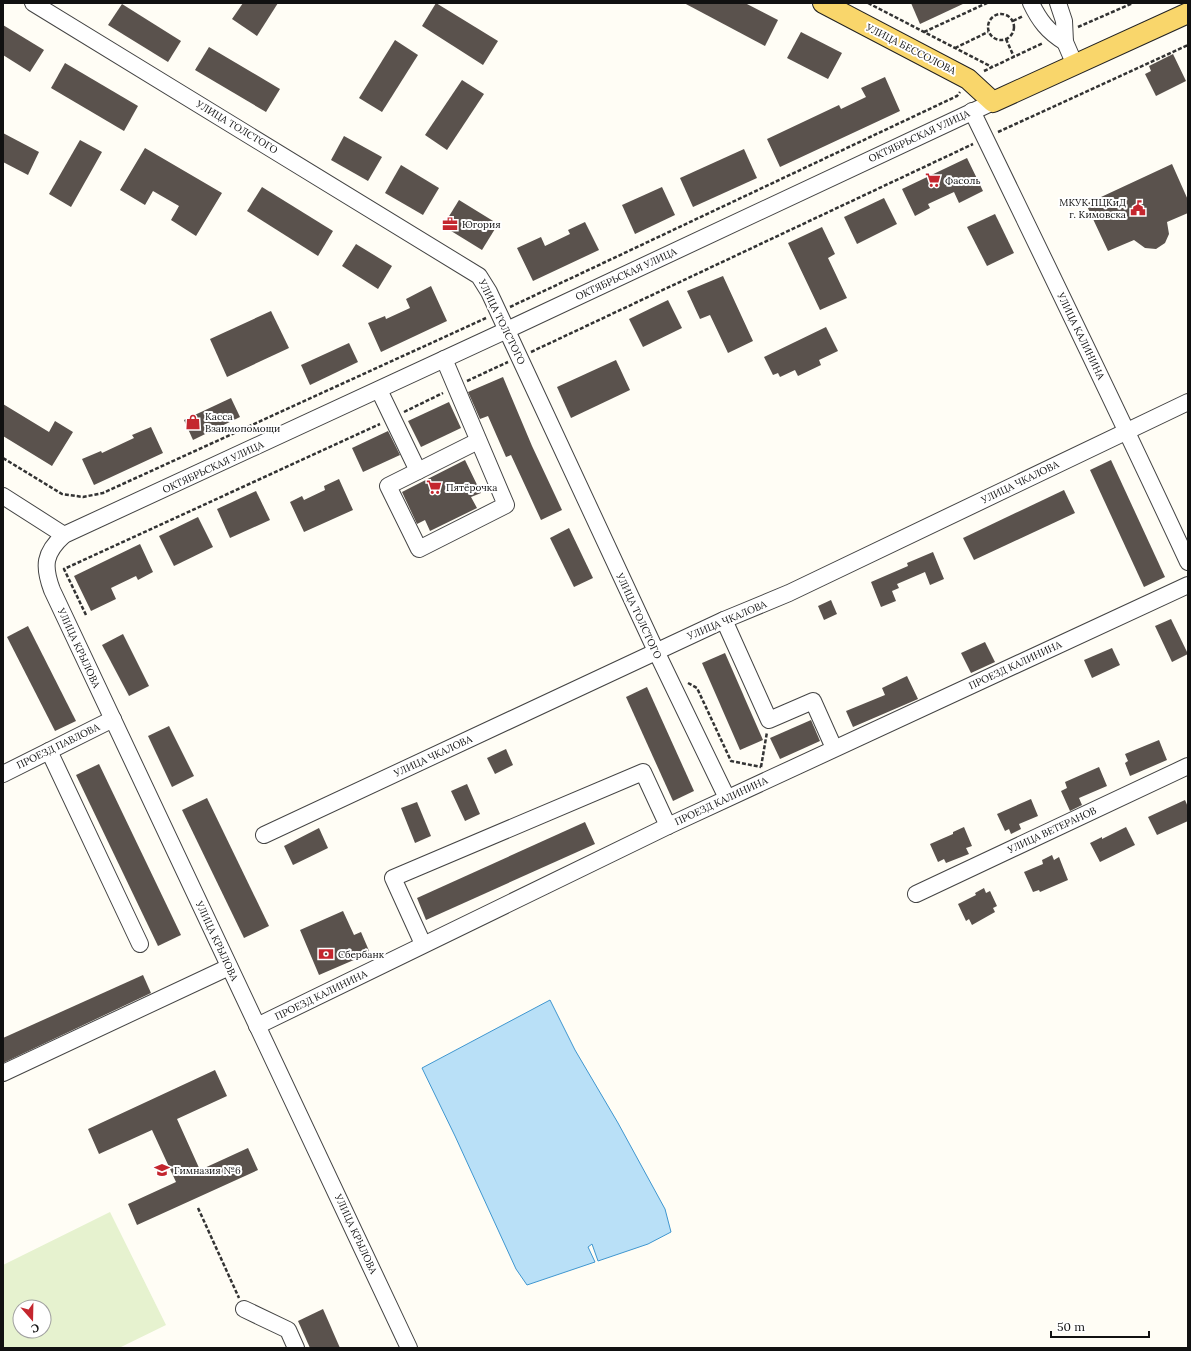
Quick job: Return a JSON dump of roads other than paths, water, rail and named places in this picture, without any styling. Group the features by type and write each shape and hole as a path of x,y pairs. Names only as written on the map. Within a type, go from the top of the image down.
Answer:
{"main road":[{"name":"УЛИЦА БЕССОЛОВА","path":"823,3 968,78 993,102"},
{"name":"ОКТЯБРЬСКАЯ УЛИЦА","path":"993,102 1188,13"}],"street":[{"name":"УЛИЦА ТОЛСТОГО","path":"34,3 475,272 479,276 486,286 507,330 656,651 727,798"},
{"path":"1058,3 1064,21 1062,37 1076,65"},
{"path":"1029,9 1038,16 1047,30 1062,37"},
{"name":"ОКТЯБРЬСКАЯ УЛИЦА","path":"64,535 507,330 993,102"},
{"name":"УЛИЦА КАЛИНИНА","path":"972,111 1127,430 1188,562"},
{"path":"444,359 506,505 419,549 388,486 478,441"},
{"path":"378,390 418,471"},
{"name":"УЛИЦА ЧКАЛОВА","path":"264,835 656,651 724,620 789,593 1188,402"},
{"path":"3,496 64,535"},
{"name":"УЛИЦА КРЫЛОВА","path":"64,535 49,551 47,566 48,580 52,590 409,1348"},
{"name":"ПРОЕЗД КАЛИНИНА","path":"257,1026 423,944 727,798 1188,585"},
{"path":"724,620 769,720 812,701 834,748"},
{"name":"ПРОЕЗД ПАВЛОВА","path":"3,774 113,719"},
{"path":"49,751 140,944"},
{"name":"УЛИЦА ВЕТЕРАНОВ","path":"916,894 1188,766"},
{"path":"423,944 393,878 642,772 668,826"},
{"path":"3,1073 229,967"},
{"path":"244,1309 288,1330 296,1348"}],"water":[{"path":"550,1000 575,1050 618,1123 665,1209 671,1232 648,1244 598,1261 592,1244 588,1247 595,1262 527,1285 516,1269 422,1068"}],"place":[{"name":"Фасоль","path":"933,180"},
{"name":"МКУК ПЦКиД г. Кимовска","path":"1138,208"},
{"name":"Югория","path":"450,224"},
{"name":"Касса Взаимопомощи","path":"193,422"},
{"name":"Пятёрочка","path":"434,487"},
{"name":"Сбербанк","path":"326,954"},
{"name":"Гимназия №6","path":"162,1170"}]}
